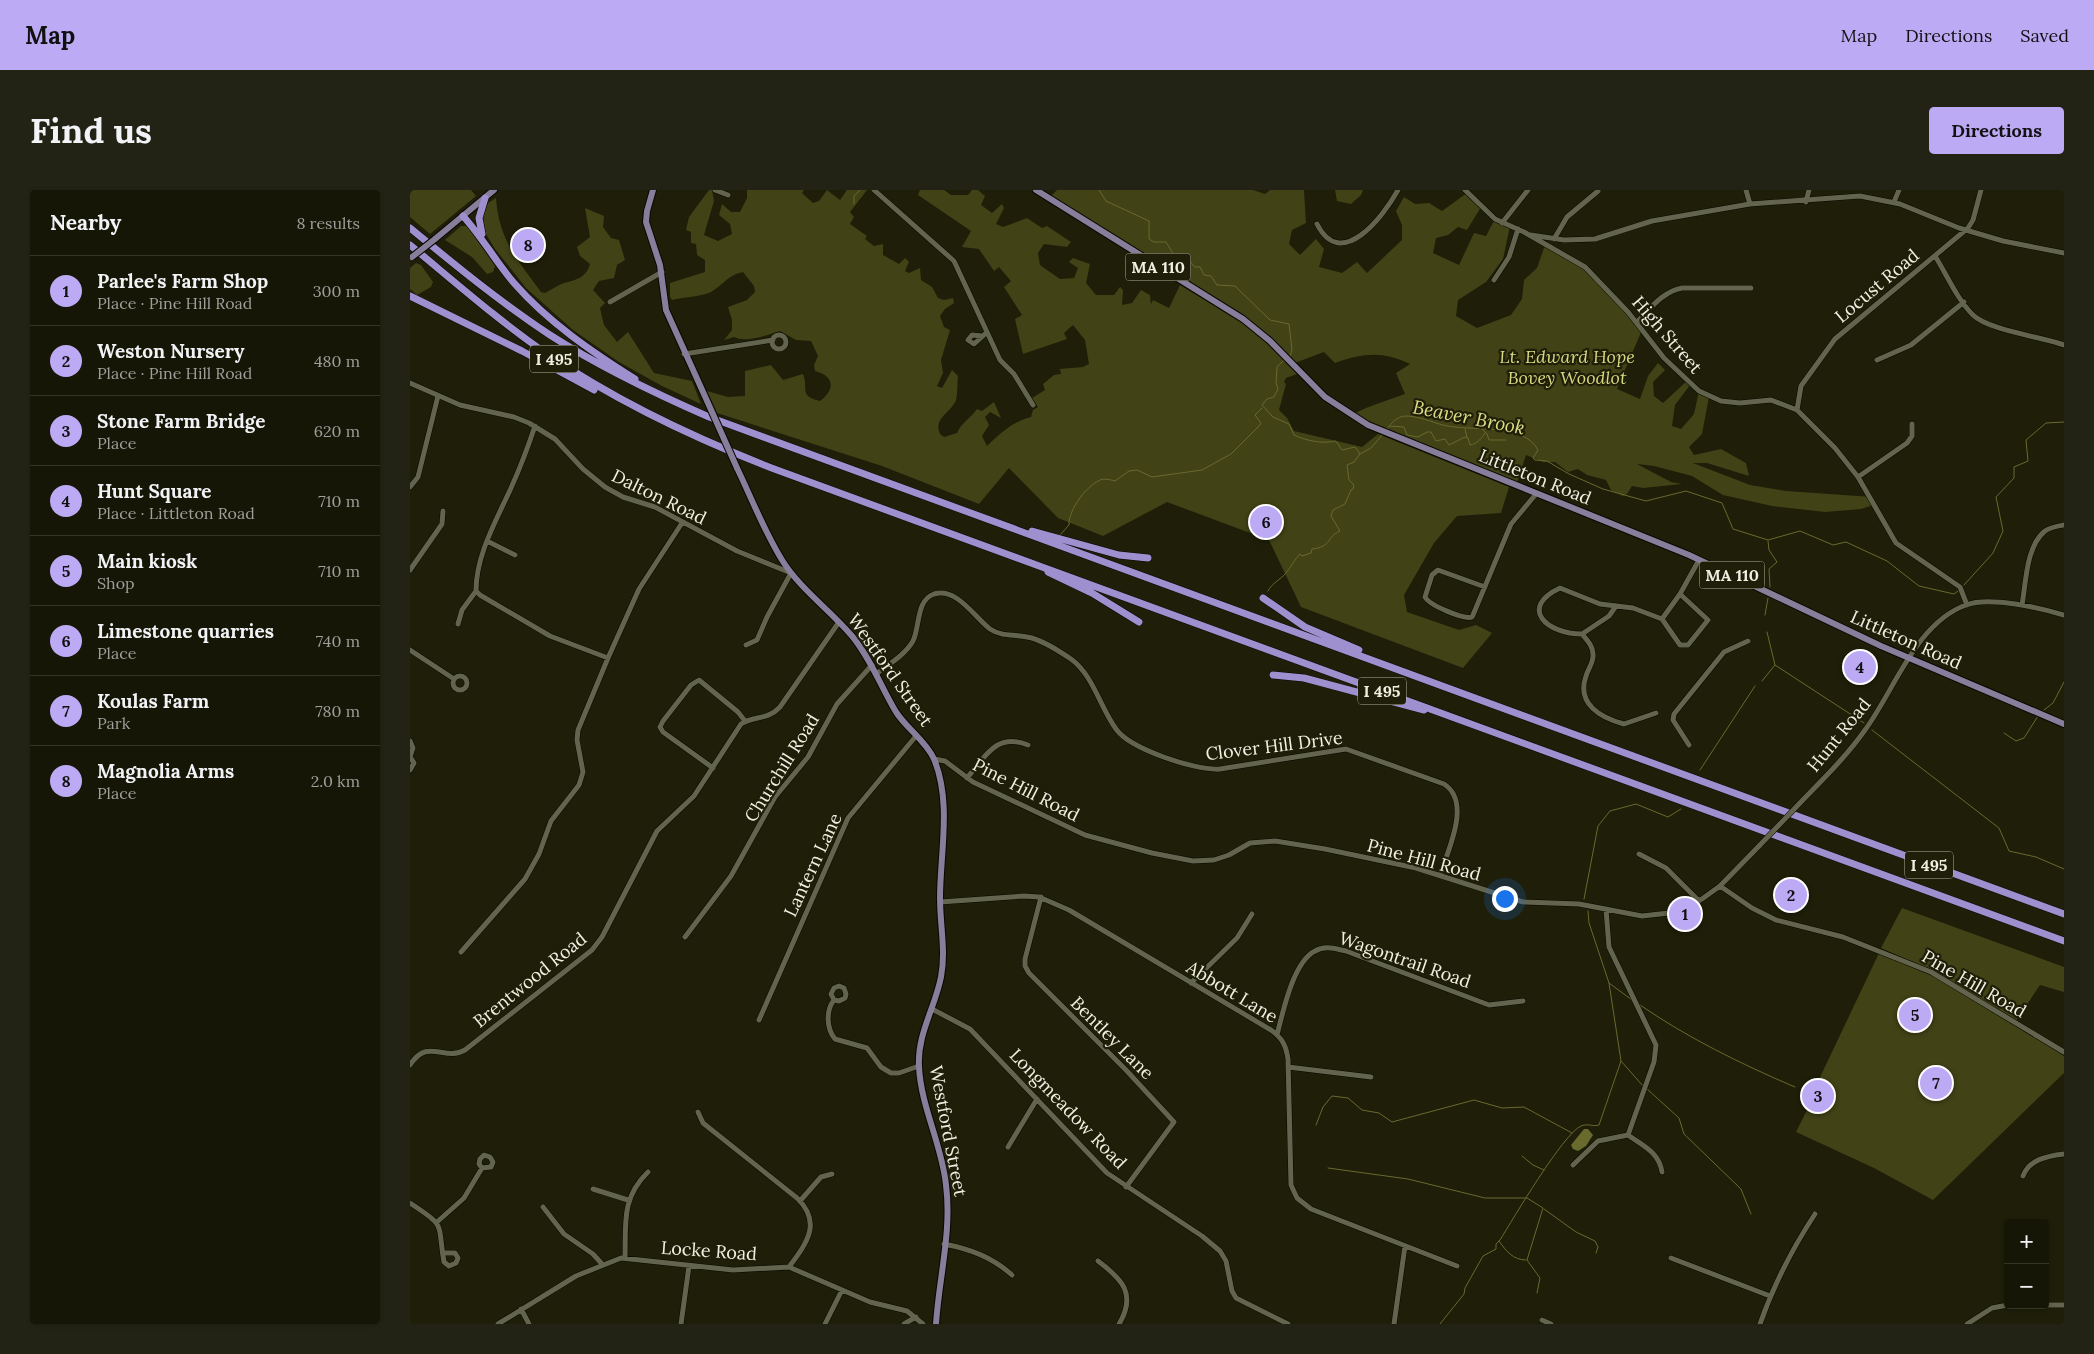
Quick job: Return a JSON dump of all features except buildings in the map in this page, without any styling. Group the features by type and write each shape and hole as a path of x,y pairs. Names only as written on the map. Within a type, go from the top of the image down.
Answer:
{"highway":[{"path":"485,198 479,221 482,236 490,250"},
{"path":"463,216 516,285 559,325 606,361 671,400"},
{"name":"I 495","path":"410,228 474,281 551,335 604,367 671,400 782,444 2064,914"},
{"name":"I 495","path":"410,245 506,324 582,378 652,417 738,455 2064,941"},
{"path":"411,296 522,350 619,402 652,417"},
{"path":"982,516 1119,555 1148,558"},
{"path":"1014,556 1092,593 1139,622"},
{"path":"1263,598 1305,627 1428,680"},
{"path":"1273,674 1304,678 1410,707 1441,713"}],"main road":[{"path":"411,258 494,190"},
{"name":"Westford Street","path":"653,190 646,222 662,272 667,314 737,468 780,556 791,573 853,637 872,665 896,712 934,759 942,796 944,826 940,902 943,963 932,1009 923,1029 919,1066 946,1184 948,1216 936,1324"},
{"name":"Littleton Road","path":"1036,190 1243,319 1278,349 1325,397 1368,425 1699,560 1908,658 2064,724"}],"street":[{"path":"716,190 728,195"},
{"path":"874,190 954,261 959,269 984,334 1000,360 1014,374 1034,405"},
{"path":"1317,224 1323,236 1330,242 1341,244 1354,241 1380,215 1398,190"},
{"name":"High Street","path":"1465,190 1491,217 1530,235 1585,267 1637,322 1664,358 1690,385 1704,394 1721,401 1771,400 1785,403 1797,410 1835,448 1858,477 1872,498 1893,539 1904,550 1960,587 1967,605"},
{"path":"1502,223 1528,190"},
{"path":"1746,190 1750,204"},
{"path":"1806,202 1809,190"},
{"path":"1894,202 1899,190"},
{"name":"Locust Road","path":"1797,410 1801,386 1835,339 1966,230 1973,220 1981,190"},
{"path":"1554,239 1567,217 1598,192"},
{"path":"1530,235 1554,239 1600,238 1652,222 1750,204 1806,202 1860,196 1894,202 1966,230 2018,245 2064,253"},
{"path":"1494,280 1507,260 1518,229"},
{"path":"1935,256 1973,316 1981,321 2064,345"},
{"path":"610,302 662,272"},
{"path":"1637,322 1662,296 1672,290 1682,288 1751,288"},
{"path":"1877,360 1911,345 1964,302"},
{"path":"684,354 773,340"},
{"name":"Dalton Road","path":"410,383 470,408 518,418 535,426 555,439 583,469 605,487 623,497 655,507 737,551 791,573"},
{"path":"410,487 418,477 438,396"},
{"path":"1858,477 1907,443 1912,436 1912,424"},
{"path":"458,624 462,610 476,591 477,571 487,542 520,468 535,426"},
{"path":"1485,587 1438,570 1432,575 1425,597 1430,604 1469,618 1473,615 1513,522 1536,494"},
{"path":"410,570 442,524 443,512"},
{"path":"461,952 525,879 539,854 551,821 579,785 582,772 577,740 578,730 639,589 682,523"},
{"path":"2022,605 2028,571 2038,540 2046,531 2064,525"},
{"path":"487,542 515,556"},
{"path":"770,565 780,556"},
{"path":"1662,619 1680,594 1699,560"},
{"path":"746,646 757,640 791,573"},
{"path":"1616,606 1609,616 1582,634 1570,634 1548,627 1540,616 1542,602 1551,592 1560,588 1600,604 1633,608 1662,619 1680,645 1688,645 1708,620 1680,594"},
{"path":"476,591 550,636 608,658"},
{"name":"Clover Hill Drive","path":"876,674 909,646 915,634 919,614 927,599 936,594 948,596 965,605 996,632 1032,638 1070,658 1083,672 1113,725 1123,737 1134,744 1185,765 1200,769 1216,770 1342,749 1360,753 1444,784 1455,796 1459,809 1440,875"},
{"name":"Hunt Road","path":"1720,886 1866,729 1908,658 1942,621 1967,605 1982,602 2022,605 2064,615"},
{"path":"713,768 663,732 660,727 662,721 692,684 700,680 738,712 745,722 764,718 778,710 839,622"},
{"path":"1582,634 1592,648 1594,656 1583,685 1584,698 1588,705 1604,716 1624,724 1656,714"},
{"path":"1689,745 1673,720 1674,714 1724,652 1748,641"},
{"path":"410,650 454,679"},
{"name":"Churchill Road","path":"685,937 731,876 775,797 808,758 837,704 872,665"},
{"name":"Brentwood Road","path":"410,1065 416,1057 428,1050 450,1053 465,1050 591,952 602,937 657,831 691,800 740,726 745,722"},
{"name":"Lantern Lane","path":"759,1020 848,818 916,736"},
{"path":"967,778 1000,742 1012,740 1028,744"},
{"path":"410,741 413,748 410,757 414,763 410,770"},
{"name":"Pine Hill Road","path":"934,759 947,762 967,778 1012,802 1085,835 1172,858 1193,861 1214,860 1229,855 1250,843 1275,841 1368,857 1440,875 1523,902 1579,904 1656,916 1699,901 1720,886 1752,908 1776,920 1859,943 1931,972 2064,1052"},
{"path":"1639,854 1666,868 1699,901"},
{"name":"Abbott Lane","path":"940,902 1024,896 1041,898 1069,910 1277,1035 1286,1046 1290,1176 1297,1198 1311,1209 1457,1266"},
{"name":"Bentley Lane","path":"1041,898 1025,959 1025,966 1029,973 1126,1070 1174,1122 1126,1187"},
{"path":"1606,909 1609,947 1656,1045 1654,1062 1628,1135"},
{"path":"1191,983 1237,938 1252,914"},
{"name":"Wagontrail Road","path":"1277,1035 1296,975 1310,955 1325,948 1346,951 1489,1005 1523,1001"},
{"path":"834,1000 828,1016 830,1032 835,1039 867,1048 881,1067 891,1073 899,1073 919,1066"},
{"name":"Longmeadow Road","path":"932,1009 970,1029 1096,1162 1126,1187 1202,1236 1220,1251 1226,1261 1232,1291 1236,1298 1288,1324"},
{"path":"1288,1067 1371,1077"},
{"path":"1008,1147 1037,1099"},
{"path":"698,1112 703,1123 800,1201 808,1214 810,1232 806,1243 789,1267"},
{"path":"1573,1165 1598,1141 1628,1135 1653,1152 1660,1163 1662,1172"},
{"path":"2023,1176 2026,1169 2034,1162 2064,1154"},
{"path":"437,1222 464,1198 482,1168"},
{"path":"625,1258 628,1200 636,1185 648,1172"},
{"path":"800,1201 821,1177 832,1174"},
{"path":"593,1189 628,1200"},
{"path":"410,1203 437,1222 443,1253"},
{"path":"542,1207 564,1234 594,1254 602,1264"},
{"path":"1760,1324 1789,1254 1815,1214"},
{"path":"944,1244 969,1249 983,1255 1012,1275"},
{"path":"1394,1324 1406,1246"},
{"name":"Locke Road","path":"498,1324 576,1276 616,1258 742,1270 789,1267 870,1302 907,1311 922,1324"},
{"path":"1671,1258 1770,1296"},
{"path":"1098,1261 1120,1279 1128,1294 1128,1305 1119,1324"},
{"path":"681,1324 689,1266"},
{"path":"825,1324 842,1290"},
{"path":"2049,1305 2064,1305"},
{"path":"1967,1324 1992,1308 2004,1306"},
{"path":"521,1309 529,1324"},
{"path":"904,1324 916,1317"},
{"path":"1542,1320 1550,1324"}],"green space":[{"path":"410,190 471,190 476,196 430,234 410,217"},
{"path":"709,190 712,190 714,201 704,235 718,241 732,234 730,224 719,215 722,204 731,212 740,212 747,198 747,190 804,190 802,193 813,203 819,201 827,190 840,200 847,190 867,190 850,212 854,217 850,224 867,236 865,239 874,246 883,244 883,255 899,264 905,258 909,262 905,271 909,273 920,268 921,280 932,287 938,298 944,300 953,298 954,303 945,309 940,316 944,327 950,330 941,360 943,373 937,386 942,388 952,370 958,376 957,394 954,405 939,424 940,434 944,437 957,433 977,409 982,411 994,402 1001,418 990,412 985,417 989,425 982,436 987,446 1012,425 1031,417 1033,410 1038,407 1032,398 1045,390 1043,384 1054,375 1061,374 1060,369 1083,367 1089,364 1085,340 1073,325 1064,333 1067,339 1023,354 1015,319 1022,315 1004,287 1011,281 999,267 994,271 979,249 962,247 971,231 918,195 920,190 944,190 951,195 968,195 972,190 978,190 985,196 981,205 992,213 1002,204 1004,208 996,224 1003,227 1027,218 1042,228 1047,226 1071,242 1067,247 1044,244 1038,253 1040,265 1060,279 1074,278 1078,268 1069,262 1073,258 1090,264 1086,283 1096,295 1114,295 1120,287 1123,290 1122,305 1132,303 1141,290 1150,295 1151,304 1153,300 1169,308 1180,285 1241,322 1267,343 1297,374 1286,378 1284,382 1286,384 1279,410 1287,418 1294,431 1362,447 1378,434 1509,487 1501,513 1457,516 1434,543 1404,595 1407,612 1459,630 1476,625 1492,633 1463,668 1301,607 1269,540 1167,502 1103,536 1058,518 1009,468 979,504 882,466 717,413 707,391 728,397 745,396 745,371 771,365 783,380 803,374 807,394 809,397 820,401 829,392 831,383 826,376 815,371 814,365 818,356 811,341 796,340 780,331 751,339 734,337 724,340 732,330 732,320 728,307 747,300 755,292 754,286 743,272 729,278 709,293 672,300 670,297 670,283 705,272 705,260 697,255 696,244 691,243 691,232 686,230 689,217"},
{"name":"Lt. Edward Hope Bovey Woodlot","path":"1057,190 1253,190 1265,194 1270,190 1304,190 1306,223 1292,230 1289,244 1300,255 1316,239 1324,249 1319,267 1342,273 1357,262 1367,273 1402,240 1402,225 1396,211 1404,197 1415,204 1429,203 1442,211 1467,193 1481,207 1467,230 1458,227 1448,235 1436,238 1433,253 1459,265 1474,233 1486,236 1495,219 1510,226 1503,259 1486,282 1458,300 1456,316 1477,328 1511,315 1522,299 1524,280 1537,268 1545,245 1577,261 1642,330 1617,389 1640,399 1648,376 1658,363 1665,370 1653,382 1654,396 1663,403 1687,381 1690,385 1675,405 1672,426 1681,429 1694,414 1699,391 1709,397 1702,434 1689,447 1694,455 1721,449 1746,463 1749,476 1707,463 1693,463 1750,485 1786,491 1872,497 1876,504 1861,509 1825,512 1772,506 1723,495 1692,476 1654,466 1637,464 1671,482 1682,484 1643,488 1632,486 1627,494 1623,496 1611,490 1606,480 1587,475 1578,469 1568,472 1555,462 1543,462 1526,455 1517,483 1350,416 1370,406 1405,394 1396,373 1410,364 1382,355 1364,355 1335,363 1324,352 1292,364 1261,333 1051,196"},
{"path":"1335,190 1363,190 1361,195 1351,204 1337,201"},
{"path":"496,198 505,237 524,269 541,292 545,293 562,284 580,278 588,269 590,264 580,256 577,247 590,237 585,208 604,216 603,227 611,238 619,240 625,260 617,265 614,278 599,281 593,290 605,303 600,308 604,325 617,342 628,332 654,373 692,381 701,404 662,386 619,362 573,330 526,288 495,249 486,234 483,217 488,203"},
{"path":"461,226 467,226 495,266 493,272 487,274 472,257 445,240"},
{"path":"416,263 421,265 433,282 431,287 417,295 410,289 410,268"},
{"path":"1902,908 2064,967 2064,992 2040,985 2016,1021 1938,973 1881,948"},
{"path":"1879,953 1937,978 2064,1056 2064,1073 1933,1200 1874,1168 1796,1132"}],"shaded area":[{"path":"1584,1129 1588,1129 1593,1135 1586,1146 1578,1151 1573,1149 1571,1145"}],"waterway":[{"path":"854,204 854,196 860,190"},
{"name":"Beaver Brook","path":"1099,190 1106,201 1149,221 1149,239 1154,242 1166,242 1174,255 1185,256 1195,267 1200,267 1204,275 1211,276 1217,285 1235,286 1270,320 1289,324 1292,350 1290,356"},
{"name":"Beaver Brook","path":"1284,360 1277,367 1276,383 1278,389 1274,397 1267,399 1262,405 1273,417 1289,424 1294,435 1315,441 1336,441 1342,450 1355,447 1360,454 1371,448 1383,434"},
{"path":"1060,535 1069,525 1075,505 1085,491 1097,482 1103,479 1115,481 1129,471 1137,470 1152,477 1202,470 1231,454 1259,426 1261,423 1255,415 1262,408"},
{"name":"Beaver Brook","path":"1387,429 1400,417 1410,416 1454,427 1495,430 1521,435 1531,441 1538,450 1533,458 1535,460 1547,461 1569,474 1603,489 1646,501 1686,491 1722,503 1733,529 1768,540 1800,531 1833,545 1846,542 1887,561 1919,586 1954,594 1958,591"},
{"name":"Beaver Brook","path":"1964,585 1993,553 2003,531 1996,497 2014,478 2014,467 2028,461 2026,440 2046,423 2064,422"},
{"path":"1389,426 1404,427 1407,435 1418,437 1431,432 1436,441 1445,439 1449,445 1465,437 1468,438 1470,445 1479,440 1485,433"},
{"path":"1465,429 1467,437"},
{"path":"1482,429 1487,434 1489,440 1506,440"},
{"path":"1268,591 1286,573 1300,554 1302,556 1311,553 1312,549 1323,546 1340,531 1331,516 1333,510 1345,504 1353,489 1354,485 1349,480 1347,465 1354,462 1360,454"},
{"path":"1768,541 1769,550 1777,562 1769,569 1770,587"},
{"path":"1765,615 1768,598"},
{"path":"1762,681 1775,665 1767,632"},
{"path":"1775,665 1864,723"},
{"path":"2044,710 2053,703 2064,682"},
{"path":"1700,770 1755,686"},
{"path":"2004,733 2016,741 2024,738 2038,716"},
{"path":"1872,730 1999,828 2009,851 2036,857 2064,869"},
{"path":"1584,899 1598,826 1610,811 1636,804 1668,817 1681,809"},
{"path":"1440,1324 1464,1294 1465,1288 1483,1256 1496,1249 1496,1244 1563,1144 1581,1126 1599,1125 1621,1061 1609,983 1589,923 1588,911"},
{"path":"1609,983 1632,1000"},
{"path":"1640,1005 1677,1029 1715,1050 1795,1087"},
{"path":"1621,1061 1643,1086"},
{"path":"1646,1088 1679,1118 1684,1134 1741,1189 1751,1214"},
{"path":"1316,1125 1323,1107 1332,1096 1348,1098 1362,1110 1379,1113 1392,1122 1474,1100 1502,1108 1524,1107 1572,1133"},
{"path":"1522,1156 1533,1165 1544,1170"},
{"path":"1328,1168 1408,1179 1485,1198 1527,1198 1543,1208 1527,1260 1540,1278 1537,1293"},
{"path":"1544,1209 1576,1232 1595,1241 1598,1247 1596,1253"},
{"path":"1499,1241 1514,1257 1526,1260"}],"place":[{"name":"Magnolia Arms","path":"528,245"},
{"name":"Limestone quarries","path":"1266,522"},
{"name":"Hunt Square","path":"1860,667"},
{"name":"Weston Nursery","path":"1791,895"},
{"name":"Parlee's Farm Shop","path":"1685,914"},
{"name":"Main kiosk","path":"1915,1015"},
{"name":"Koulas Farm","path":"1936,1083"},
{"name":"Stone Farm Bridge","path":"1818,1096"}]}
